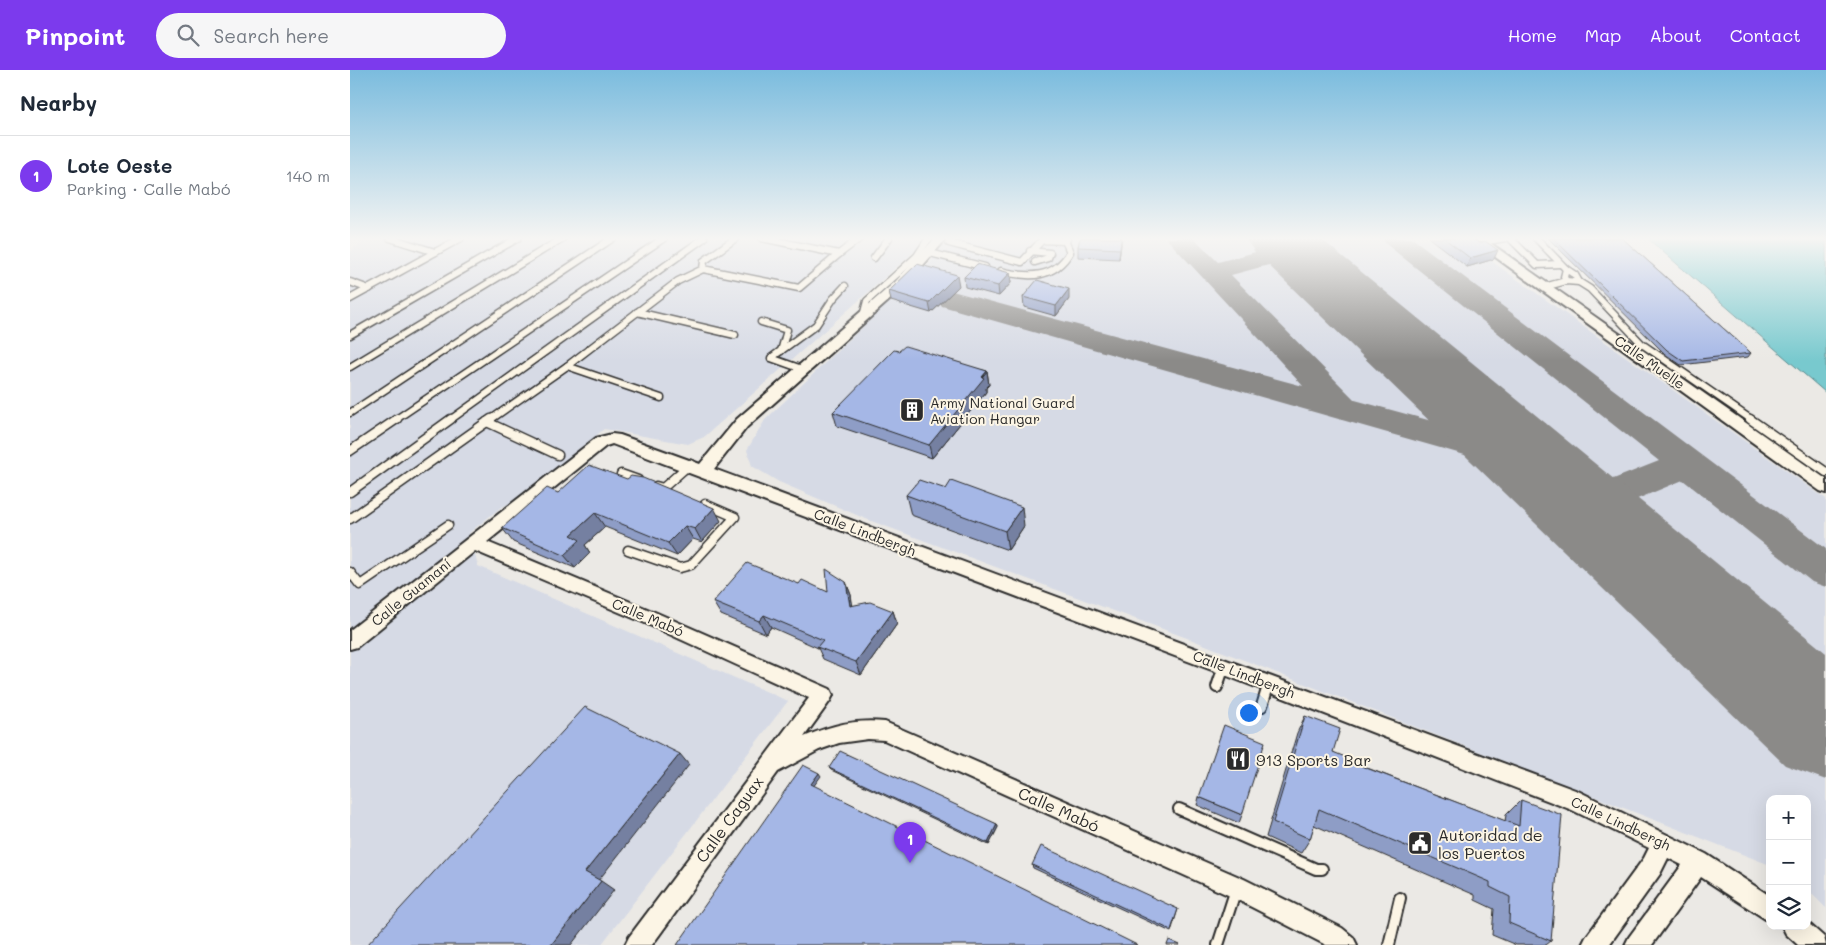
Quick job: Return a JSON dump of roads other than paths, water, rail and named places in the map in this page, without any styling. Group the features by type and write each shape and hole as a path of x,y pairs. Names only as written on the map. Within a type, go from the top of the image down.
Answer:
{"street":[{"path":"697,467 742,423 863,318 903,279"},
{"name":"Calle Muelle","path":"1533,279 1826,487"},
{"name":"Calle Lindbergh","path":"472,543 501,523 601,442 612,439 620,440 697,467 891,543 1269,683 1578,802 1664,843 1698,862 1766,907"},
{"name":"Calle Guamaní","path":"350,641 472,543"},
{"name":"Calle Mabó","path":"472,543 823,695"},
{"name":"Calle Caguax","path":"637,945 823,695"},
{"name":"Calle Mabó","path":"767,768 812,743 847,730 865,728 885,731 1236,888 1334,936 1345,945"},
{"path":"1594,945 1652,866 1664,843"},
{"path":"1637,945 1698,862"},
{"path":"1799,930 1816,945"}],"lane":[{"path":"350,299 387,279"},
{"path":"350,336 448,279"},
{"path":"350,367 496,279"},
{"path":"350,413 552,279"},
{"path":"350,451 604,279"},
{"path":"350,492 647,279"},
{"path":"350,519 566,366 683,279"},
{"path":"753,279 799,288 810,279"},
{"path":"863,318 867,301 891,279"},
{"path":"1544,287 1566,280 1579,282 1590,289 1642,344 1826,472"},
{"path":"350,282 369,289"},
{"path":"802,369 771,358 816,325 833,299 845,286"},
{"path":"637,312 735,334"},
{"path":"761,322 787,330 781,350"},
{"path":"566,366 661,398"},
{"path":"487,422 558,455"},
{"path":"621,474 667,490 697,467"},
{"path":"628,550 680,568 691,565 735,517 695,501"},
{"path":"350,572 360,585 448,525"},
{"path":"1216,687 1224,666"},
{"path":"1262,706 1269,683"},
{"path":"1179,809 1316,869 1322,869"},
{"path":"1218,945 1236,888"},
{"path":"1389,945 1400,898"}],"water":[{"path":"1694,279 1826,279 1826,393"}],"place":[{"name":"Army National Guard Aviation Hangar","path":"912,410"},
{"name":"913 Sports Bar","path":"1238,759"},
{"name":"Autoridad de los Puertos","path":"1420,843"},
{"name":"Lote Oeste","path":"910,863"}]}
